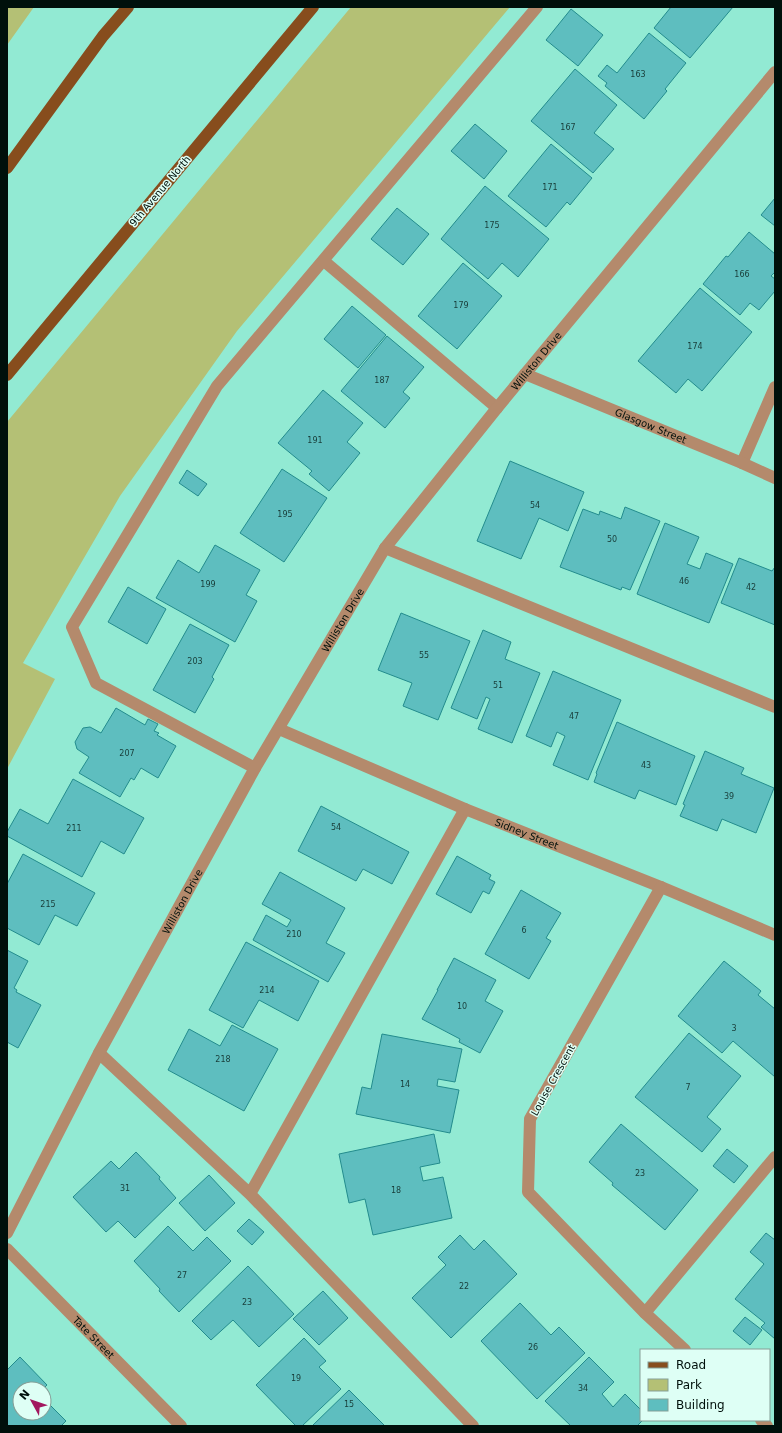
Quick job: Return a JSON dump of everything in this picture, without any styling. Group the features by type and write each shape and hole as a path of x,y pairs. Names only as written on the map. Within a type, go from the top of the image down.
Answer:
{"main road":[{"path":"7,168 103,36 128,7"},
{"name":"9th Avenue North","path":"7,376 313,7"}],"street":[{"path":"255,768 96,683 72,627 217,386 537,7"},
{"name":"Williston Drive","path":"7,1233 99,1053 255,768 279,730 385,548 497,408 775,72"},
{"path":"324,261 497,408"},
{"name":"Glasgow Street","path":"525,374 775,478"},
{"path":"742,463 775,387"},
{"path":"385,548 775,707"},
{"name":"Sidney Street","path":"279,730 466,809 661,887 775,935"},
{"path":"250,1194 466,809"},
{"name":"Louise Crescent","path":"661,887 530,1119 528,1192 645,1313 684,1349"},
{"path":"99,1053 250,1194 473,1426"},
{"path":"645,1313 775,1157"},
{"name":"Tate Street","path":"7,1249 181,1426"}],"green space":[{"path":"7,7 34,7 7,45"},
{"path":"351,7 510,7 237,331 120,496 23,663 55,679 7,769 7,422"}],"building":[{"path":"671,7 733,7 690,58 654,28"},
{"path":"571,9 603,35 578,66 546,40"},
{"path":"649,33 686,63 665,89 667,91 644,119 605,86 607,83 598,76 607,65 617,73"},
{"path":"575,69 617,105 594,133 614,149 593,173 531,121"},
{"path":"475,124 507,151 484,179 451,151"},
{"path":"551,144 592,178 570,205 567,202 546,227 508,196"},
{"path":"485,186 549,239 518,277 502,263 488,279 441,239"},
{"path":"775,198 775,226 761,215"},
{"path":"397,208 429,234 403,265 371,239"},
{"path":"749,232 775,254 775,272 771,276 775,279 775,291 759,310 750,303 740,315 703,284 726,256 728,257"},
{"path":"463,263 502,296 457,349 418,316"},
{"path":"700,288 752,332 702,391 688,379 676,393 638,361"},
{"path":"352,306 386,335 358,368 324,339"},
{"path":"387,336 424,367 403,392 410,398 385,428 341,391"},
{"path":"323,390 363,423 347,442 360,453 329,491 309,474 312,471 278,443"},
{"path":"510,461 584,492 568,531 539,518 521,559 477,541"},
{"path":"282,469 327,498 284,562 240,533"},
{"path":"187,470 207,484 198,496 179,483"},
{"path":"625,507 660,521 630,590 622,587 621,590 560,567 583,509 599,515 600,511 621,519"},
{"path":"665,523 699,537 687,564 700,569 706,553 733,564 709,623 637,594"},
{"path":"215,545 260,570 246,595 257,601 235,642 156,598 178,560 199,573"},
{"path":"739,558 772,571 775,567 775,625 721,603"},
{"path":"128,587 166,609 147,644 108,622"},
{"path":"401,613 470,641 438,720 403,706 412,683 378,670"},
{"path":"190,624 229,645 212,677 214,679 195,713 153,690"},
{"path":"483,630 511,642 505,659 540,673 512,743 478,729 490,699 486,697 477,719 451,708"},
{"path":"553,671 621,700 588,780 553,765 565,736 557,732 551,747 526,736"},
{"path":"116,708 145,725 148,719 158,724 154,731 159,733 157,735 176,746 158,778 141,768 134,780 131,778 120,797 79,773 89,757 77,749 75,742 83,728 90,727 101,733"},
{"path":"617,722 695,756 676,805 639,790 635,799 594,782 596,773"},
{"path":"705,751 744,768 741,774 774,788 756,833 722,819 717,831 680,816 685,805 683,804"},
{"path":"73,779 144,818 124,854 101,841 82,877 7,836 7,832 20,809 48,824"},
{"path":"321,806 409,852 392,884 363,869 356,881 298,851"},
{"path":"23,854 95,893 77,926 55,915 39,945 7,928 7,884"},
{"path":"457,856 491,875 489,879 495,882 489,894 483,891 471,913 436,894"},
{"path":"280,872 345,908 326,943 345,953 328,982 253,940 266,915 287,927 291,920 262,904"},
{"path":"521,890 561,913 546,938 551,941 529,979 485,954"},
{"path":"246,942 319,981 298,1021 259,1000 243,1028 209,1010"},
{"path":"7,950 28,961 14,988 17,990 16,992 41,1005 18,1048 7,1042"},
{"path":"454,958 496,980 485,1001 503,1011 480,1053 459,1042 460,1039 422,1019"},
{"path":"724,961 761,991 758,995 775,1009 775,1077 733,1041 722,1053 678,1016"},
{"path":"232,1025 278,1049 244,1111 168,1070 189,1029 220,1046"},
{"path":"689,1033 741,1076 707,1117 721,1129 702,1152 635,1097"},
{"path":"382,1034 462,1049 455,1082 438,1079 437,1086 459,1090 450,1133 356,1114 362,1087 371,1089"},
{"path":"621,1124 698,1190 665,1230 612,1185 613,1183 589,1162"},
{"path":"434,1134 440,1163 420,1167 423,1181 443,1177 452,1218 373,1235 365,1199 349,1203 339,1154"},
{"path":"727,1149 748,1166 734,1183 713,1166"},
{"path":"136,1152 160,1177 159,1179 176,1198 135,1238 118,1221 106,1232 73,1197 111,1161 119,1169"},
{"path":"209,1175 235,1203 205,1231 179,1203"},
{"path":"249,1219 264,1232 252,1245 237,1231"},
{"path":"168,1226 193,1251 207,1237 231,1261 179,1312 134,1261"},
{"path":"766,1233 775,1240 775,1339 761,1327 765,1323 735,1299 764,1264 750,1252"},
{"path":"460,1235 474,1250 484,1240 517,1274 451,1338 412,1298 446,1265 438,1257"},
{"path":"248,1266 294,1314 259,1347 233,1320 211,1340 192,1321"},
{"path":"323,1291 348,1318 319,1345 293,1319"},
{"path":"520,1303 551,1335 559,1327 585,1353 537,1399 481,1341"},
{"path":"745,1317 762,1330 750,1345 733,1331"},
{"path":"304,1338 326,1361 319,1367 341,1389 302,1426 296,1426 256,1385"},
{"path":"20,1357 43,1381 12,1381 12,1421 52,1421 52,1407 66,1421 61,1426 7,1426 7,1370"},
{"path":"589,1357 614,1382 602,1394 613,1407 625,1394 640,1409 640,1421 642,1421 637,1426 571,1426 545,1401"},
{"path":"349,1390 385,1426 312,1426"}]}
